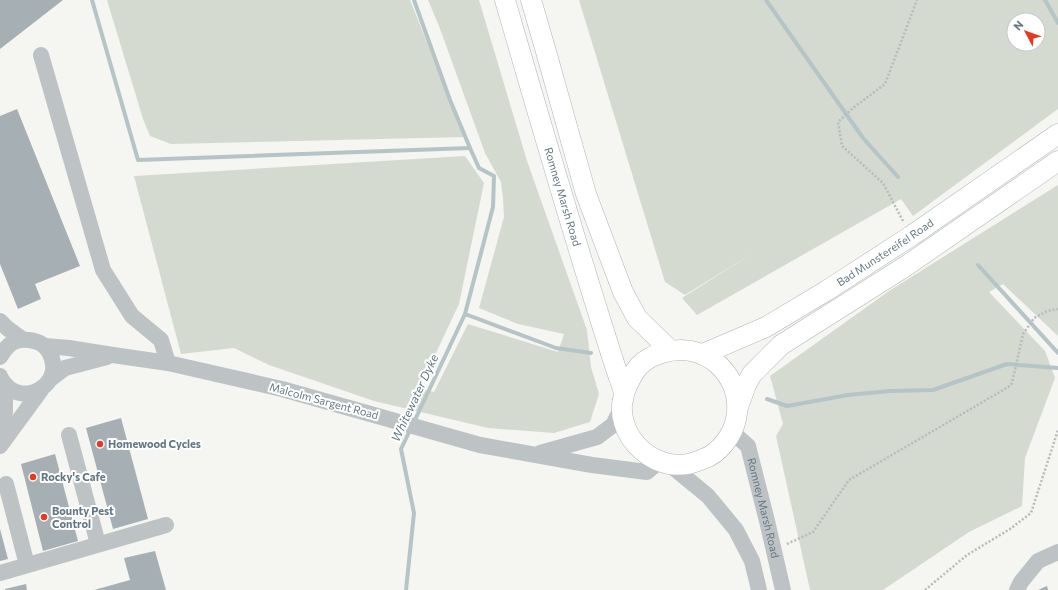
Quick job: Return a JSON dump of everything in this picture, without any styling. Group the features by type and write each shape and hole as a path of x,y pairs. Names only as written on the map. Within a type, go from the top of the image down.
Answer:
{"main road":[{"name":"Romney Marsh Road","path":"505,0 623,400"},
{"name":"Romney Marsh Road","path":"531,0 586,194 623,292 637,318 670,350"},
{"name":"Bad Munstereifel Road","path":"703,354 766,327 826,291 911,236 1058,134"},
{"name":"Bad Munstereifel Road","path":"738,408 746,385 752,374 781,345 906,266 1058,162"},
{"path":"670,350 687,350 703,354 717,363 728,376 735,391 738,408 732,432 721,448 706,459 688,464 665,463 654,459 640,450 630,437 624,423 623,400 630,377 641,364 654,355 670,350"}],"street":[{"path":"40,55 103,270 132,316 160,340 168,363"},
{"path":"0,321 22,339"},
{"name":"Malcolm Sargent Road","path":"22,339 36,340 46,346 168,363 282,389 480,445 592,465 647,472 665,463"},
{"path":"0,356 9,344 22,339"},
{"path":"0,446 46,384 54,369 53,359 46,346"},
{"name":"Malcolm Sargent Road","path":"46,384 65,368 112,355"},
{"path":"2,380 15,392 28,394 46,384"},
{"path":"0,432 5,412 2,380"},
{"name":"Malcolm Sargent Road","path":"534,455 597,438 613,425 623,400"},
{"name":"Romney Marsh Road","path":"732,432 748,446 783,590"},
{"path":"69,435 98,544"},
{"path":"665,463 708,496 736,530 752,561 759,590"},
{"path":"6,484 27,565"},
{"path":"0,573 166,525"},
{"path":"1017,590 1021,582 1038,561 1058,552"}],"path":[{"path":"911,236 883,183 842,146 838,122 853,108 885,84 916,0"},
{"path":"774,550 813,532 849,480 1010,386 1012,383 1022,334 1034,318 1047,311 1058,309"},
{"path":"925,590 967,555 1010,529 1031,512 1058,430"}],"shaded area":[{"path":"107,0 410,0 465,137 171,144 150,136 143,119"},
{"path":"428,0 479,0 527,161 587,330 591,367 599,394 590,422 554,433 488,428 374,401 269,365 234,348 181,354 134,176 465,156 484,183 459,304 419,389 434,392 468,324 558,352 564,334 518,324 479,308 504,217 501,182 485,153 439,26"},
{"path":"579,0 1058,0 1058,109 913,216 901,199 697,315 682,298 753,253 685,295 665,282"},
{"path":"1058,185 1058,336 1003,284 989,292 1045,351 1055,378 1025,458 1022,506 969,532 883,590 810,590 776,436 783,424 770,376 889,291"}],"building":[{"path":"0,0 63,0 0,49"},
{"path":"17,109 80,266 35,284 41,299 18,309 0,264 0,116"},
{"path":"121,418 148,519 113,529 86,428"},
{"path":"55,454 78,541 43,551 21,464"},
{"path":"0,529 8,559 0,561"},
{"path":"155,551 166,590 94,590 130,580 124,558"},
{"path":"26,584 27,590 5,590 5,589"},
{"path":"1047,586 1048,590 1038,590"}],"waterway":[{"path":"92,0 138,160 470,148"},
{"path":"414,0 450,100 479,168 494,176 493,207 465,314 414,422"},
{"path":"766,0 863,138 898,177"},
{"path":"1045,0 1058,23"},
{"path":"978,265 1058,353"},
{"path":"465,314 556,348 591,353"},
{"path":"767,399 787,406 848,395 890,391 933,390 1007,364 1058,368"},
{"name":"Whitewater Dyke","path":"406,590 414,513 401,449 411,428"}],"place":[{"name":"Homewood Cycles","path":"100,444"},
{"name":"Rocky's Cafe","path":"33,477"},
{"name":"Bounty Pest Control","path":"44,517"}]}
